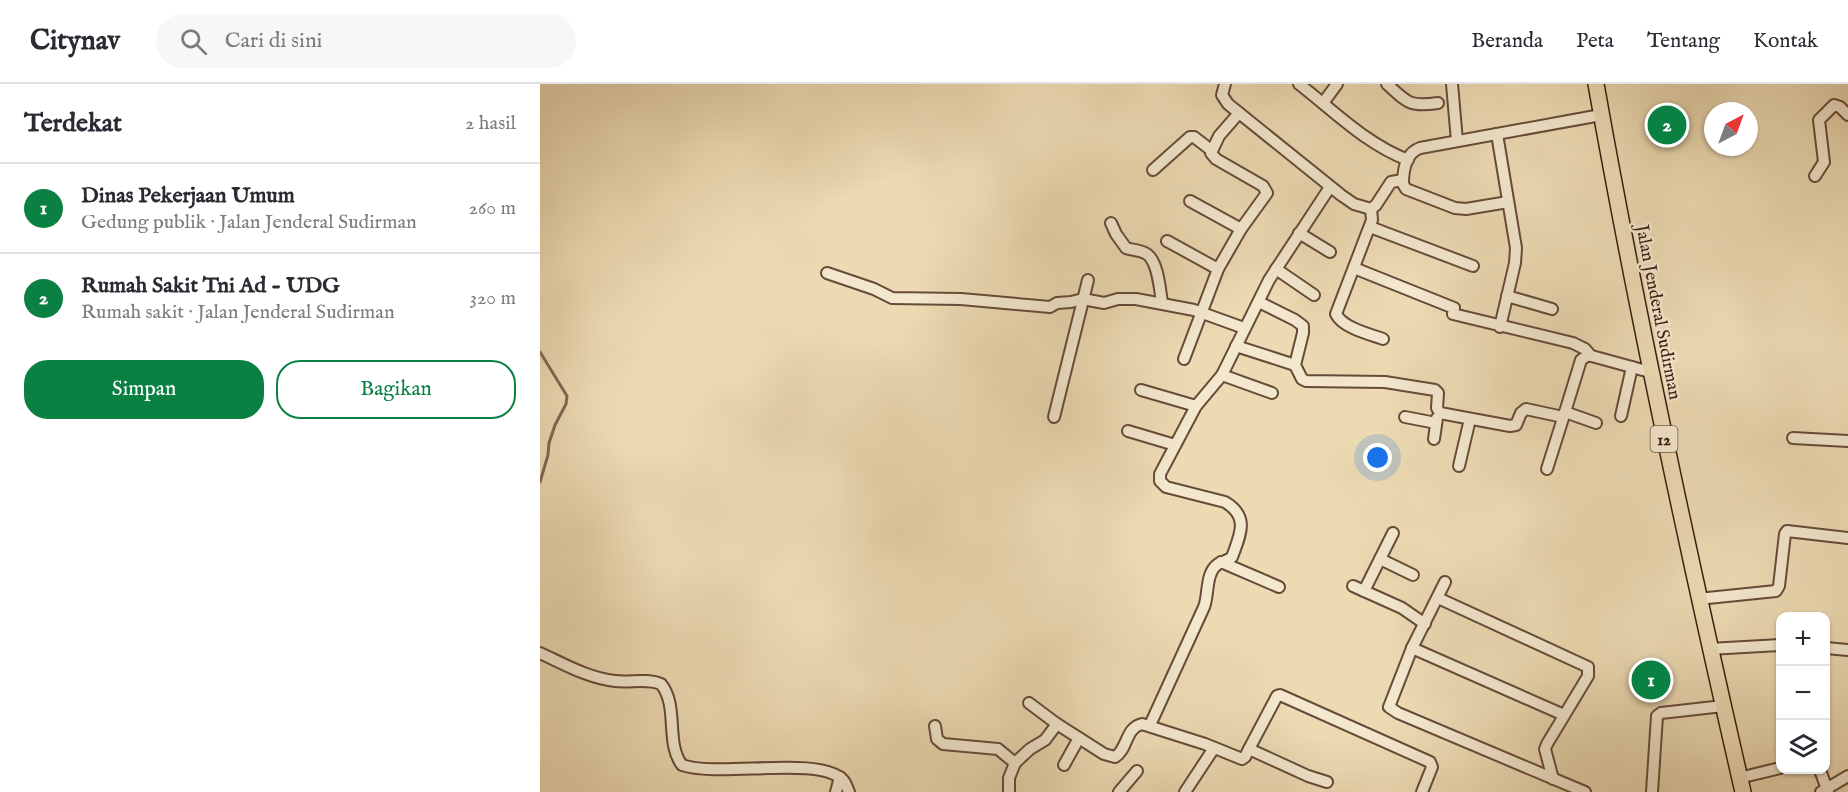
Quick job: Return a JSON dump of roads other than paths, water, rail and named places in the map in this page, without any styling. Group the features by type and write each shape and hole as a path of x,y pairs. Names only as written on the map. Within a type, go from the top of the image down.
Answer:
{"highway":[{"name":"Jalan Jenderal Sudirman","path":"1596,84 1650,372 1709,649 1741,785"}],"street":[{"path":"1225,84 1222,91 1224,99 1239,112 1330,187 1354,204 1371,209"},
{"path":"1299,84 1387,152 1408,160"},
{"path":"1323,103 1337,84"},
{"path":"1387,84 1406,101 1415,105 1438,103"},
{"path":"1452,84 1457,141"},
{"path":"1815,176 1824,162 1820,120 1834,105 1840,107 1848,115"},
{"path":"1184,359 1218,269 1241,229 1265,197 1266,189 1212,156 1211,150 1219,136 1239,112"},
{"path":"1508,202 1460,209 1407,190 1403,186 1403,180 1408,160 1414,150 1601,115"},
{"path":"1497,134 1516,257 1500,327"},
{"path":"1153,170 1190,137 1194,137 1211,150"},
{"path":"1371,209 1391,182 1403,180"},
{"path":"1150,725 1204,607 1207,588 1214,569 1221,562 1232,557 1242,527 1239,516 1232,506 1225,502 1172,489 1162,484 1160,474 1196,406 1222,375 1276,269 1330,187"},
{"path":"1190,201 1241,229"},
{"path":"1371,209 1373,217 1370,227 1336,314 1344,322 1383,339"},
{"path":"1111,223 1126,248 1148,255 1159,281 1162,303"},
{"path":"1370,227 1473,266"},
{"path":"1299,233 1330,252"},
{"path":"1167,241 1218,269"},
{"path":"1354,268 1454,308 1453,314 1574,343 1585,349 1591,356"},
{"path":"1276,269 1314,295"},
{"path":"827,273 898,299 961,299 1050,307 1057,303 1083,299 1104,303 1118,299 1162,303 1200,312 1244,328"},
{"path":"1054,417 1088,280"},
{"path":"1507,296 1552,309"},
{"path":"1259,302 1303,326 1295,365 1302,379 1306,381 1385,382 1436,391 1438,393 1434,439"},
{"path":"1236,346 1295,365"},
{"path":"1547,469 1581,360 1586,356 1591,356 1650,372"},
{"path":"1621,417 1632,367"},
{"path":"1222,375 1272,393"},
{"path":"1141,390 1196,406"},
{"path":"1405,417 1470,419 1512,426 1517,423 1522,411 1528,408 1596,423"},
{"path":"1459,466 1470,419"},
{"path":"1128,430 1175,445"},
{"path":"1793,438 1848,441"},
{"path":"1698,599 1776,591 1779,586 1787,531 1848,538"},
{"path":"1364,591 1393,533"},
{"path":"1380,559 1413,575"},
{"path":"1221,562 1279,587"},
{"path":"1445,582 1412,648 1389,707 1585,792"},
{"path":"1353,586 1402,608 1425,624"},
{"path":"1438,598 1588,667 1588,676 1545,749 1553,779"},
{"path":"1709,649 1776,645"},
{"path":"1412,648 1564,715"},
{"path":"1830,648 1848,650"},
{"path":"540,653 593,676 617,682 651,681 661,684 667,693 677,758 686,766 725,769 809,769 840,777 849,792"},
{"path":"1029,703 1078,738 1115,758 1120,754 1134,727 1142,724 1242,759 1277,696 1280,695 1430,762 1432,767 1422,792"},
{"path":"1652,792 1657,716 1660,713 1723,706"},
{"path":"1009,792 1009,778 1015,763 1030,749 1045,740 1057,724"},
{"path":"934,726 935,736 943,744 998,749 1015,763"},
{"path":"1064,765 1078,738"},
{"path":"1185,792 1214,748"},
{"path":"1249,749 1308,776 1328,782"},
{"path":"1741,785 1776,770"},
{"path":"1119,792 1137,771"},
{"path":"1821,774 1825,791 1848,776"},
{"path":"836,792 840,777"}],"waterway":[{"path":"540,352 567,396 566,404 549,443 540,482"}],"place":[{"name":"Rumah Sakit Tni Ad - UDG","path":"1667,125"},
{"name":"Dinas Pekerjaan Umum","path":"1651,680"}]}
